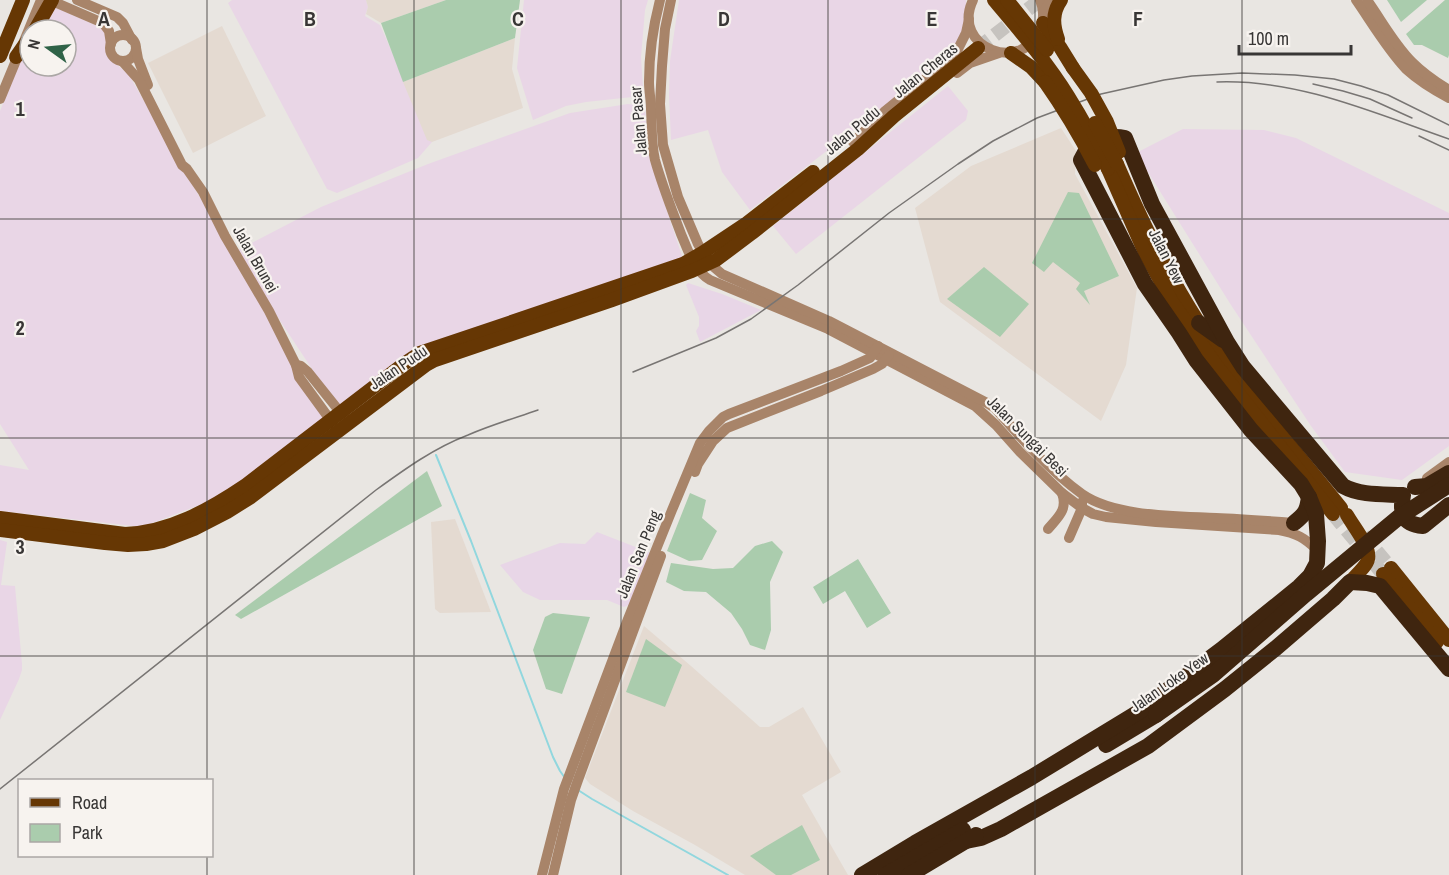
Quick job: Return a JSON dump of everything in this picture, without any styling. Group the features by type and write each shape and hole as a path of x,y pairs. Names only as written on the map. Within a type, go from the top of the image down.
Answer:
{"highway":[{"path":"862,875 1137,712 1221,650 1299,587 1310,576 1317,563 1316,514 1309,497 1301,484 1251,430 1196,360 1145,284 1081,160 1090,147 1102,139 1116,136 1125,138 1152,204 1227,342 1243,367 1343,486 1370,494 1409,491 1427,486 1449,473"},
{"path":"1172,302 1179,333"},
{"path":"1199,323 1227,342"},
{"name":"Jalan Loke Yew","path":"909,875 1159,719 1383,530 1449,485"},
{"path":"1409,491 1402,506 1402,514 1406,520 1415,525 1423,526 1449,505"},
{"path":"1294,523 1304,515 1309,497"},
{"name":"Jalan Loke Yew","path":"886,875 1216,685 1376,548 1449,497"},
{"path":"966,841 981,838 1001,829 1148,746 1276,648 1350,582 1380,586 1449,669"},
{"path":"1253,624 1262,623 1273,628 1279,639 1276,648"},
{"path":"948,838 992,800"}],"main road":[{"path":"0,56 23,0"},
{"path":"40,18 48,0"},
{"name":"Jalan Yew","path":"994,0 1039,54 1067,94 1110,163 1175,284 1199,323 1233,372 1340,512"},
{"name":"Jalan Yew","path":"1007,0 1046,48 1077,92 1110,163 1110,188 1172,302 1194,336 1229,383 1340,512"},
{"path":"1060,0 1055,11 1054,30 1060,47"},
{"path":"1043,18 1107,122 1110,163"},
{"name":"Jalan Cheras","path":"894,117 978,48"},
{"path":"1005,53 1031,67 1062,106 1079,135 1110,163"},
{"name":"Jalan Pudu","path":"0,518 125,534 163,528 193,516 221,501 338,419 420,353 659,272 723,255 749,228 894,117"},
{"name":"Jalan Pudu","path":"0,530 128,545 163,541 194,529 251,497 416,371 435,360 612,300 700,261"},
{"path":"281,475 299,453 338,419 406,373 416,371"},
{"path":"1340,512 1367,548 1369,559 1350,582"},
{"path":"1449,640 1387,571 1449,658"}],"street":[{"path":"0,63 30,0"},
{"path":"0,99 16,57 48,0 103,24 109,31 112,54 117,59 122,61 134,56 134,44 129,37 117,37 111,44"},
{"name":"Jalan Brunei","path":"77,0 117,17 123,23 134,44 142,81 182,165 203,192 296,365 308,372 338,419"},
{"name":"Jalan Pasar","path":"660,0 650,53 652,143 673,212 700,261"},
{"name":"Jalan Pasar","path":"671,0 665,28 662,66 660,104 663,145 700,261"},
{"path":"1040,0 1043,18"},
{"path":"855,145 874,140 970,63 1022,50 1032,43 1039,34 1051,0"},
{"path":"1351,0 1369,19"},
{"path":"1356,0 1389,48 1407,69 1428,87 1449,98"},
{"path":"1368,0 1387,28"},
{"path":"1374,0 1393,39 1411,61 1431,79 1449,90"},
{"path":"855,145 884,112 957,51 966,33 971,1"},
{"path":"969,19 973,35 979,43 992,51 1005,53"},
{"name":"Jalan Brunei","path":"122,61 142,81"},
{"name":"Jalan Sungai Besi","path":"700,261 722,274 819,316 888,356 941,383 985,413 1020,452 1062,493 1093,514 1156,522 1293,532 1317,550"},
{"name":"Jalan San Peng","path":"545,872 569,791 633,608 702,439 729,414 841,372 870,358 876,349"},
{"name":"Jalan San Peng","path":"574,777 698,464 713,441 727,428 878,367 888,356"},
{"name":"Jalan Sungai Besi","path":"941,383 972,394 994,408 1063,479 1089,498 1114,508 1152,514 1294,523"},
{"path":"1409,491 1449,462"},
{"path":"1063,479 1080,498 1082,508 1069,538"},
{"path":"1048,529 1065,503 1062,493"},
{"path":"1082,508 1090,506 1121,509"},
{"name":"Jalan San Peng","path":"553,875 569,791"},
{"path":"545,872 558,854"}],"shaded area":[{"path":"232,0 366,0 368,7 365,16 380,25 432,142 418,158 337,193 327,189 228,3"},
{"path":"366,0 446,0 381,23 366,14 368,7"},
{"path":"524,0 648,0 641,57 643,88 632,97 566,106 533,120 517,68"},
{"path":"679,0 966,0 966,4 963,31 947,55 750,210 722,172 708,130 671,140 670,61"},
{"path":"52,6 100,27 106,35 106,55 129,75 324,419 215,499 142,527 0,511 0,465 29,470 0,424 0,111 18,65 18,78 78,78 78,18 44,18"},
{"path":"222,26 266,116 193,153 148,63"},
{"path":"515,38 512,69 523,108 432,142 427,140 403,82"},
{"path":"948,86 968,111 966,120 796,254 773,226"},
{"path":"628,104 645,106 648,154 683,259 420,348 341,406 316,375 275,313 238,250 321,207 428,164 570,113"},
{"path":"1061,128 1076,151 1075,174 1137,288 1126,365 1101,421 940,302 915,208 971,166"},
{"path":"1183,129 1264,130 1296,138 1449,213 1449,446 1402,480 1345,472 1311,426 1231,305 1136,153"},
{"path":"688,283 761,310 700,342 696,331 699,326 699,317 686,285"},
{"path":"455,519 491,612 440,613 435,609 431,522"},
{"path":"597,532 651,553 631,604 624,607 607,600 540,600 523,592 500,565 560,543 585,544"},
{"path":"0,540 7,542 1,585 15,586 22,670 0,720"},
{"path":"644,626 760,727 769,727 803,707 841,772 802,795 848,875 745,875 633,811 590,784 585,778"}],"green space":[{"path":"446,0 520,0 515,38 403,82 381,23"},
{"path":"1387,0 1427,0 1401,22"},
{"path":"1445,0 1449,0 1448,58 1422,45 1414,45 1406,34"},
{"path":"1068,192 1079,193 1119,276 1084,291 1090,305 1076,289 1080,283 1053,262 1044,272 1032,263"},
{"path":"984,267 1029,304 1000,337 947,299"},
{"path":"427,471 442,506 241,619 235,615"},
{"path":"690,493 706,500 702,518 717,531 702,560 689,561 667,551"},
{"path":"772,541 783,552 770,582 771,630 765,650 750,645 731,613 706,592 684,591 666,582 671,563 713,569 733,568 755,546"},
{"path":"858,559 891,613 867,628 845,591 823,604 813,587"},
{"path":"553,613 590,617 562,694 546,689 533,650 545,617"},
{"path":"646,639 682,665 665,707 626,692"},
{"path":"802,825 820,860 791,875 776,875 750,856"}],"waterway":[{"path":"436,455 553,757 565,778"},
{"path":"578,790 728,875"}],"tunnel":[{"path":"978,48 1040,0"},
{"path":"1333,514 1383,574"},
{"path":"1363,535 1391,568"}],"tram line":[{"path":"633,372 716,338 751,319 889,213 993,141 1037,118 1101,94 1192,76 1242,73 1295,75 1334,79 1361,86 1388,95 1449,125"},
{"path":"1217,82 1277,86 1306,92 1364,109 1449,139"},
{"path":"1313,84 1370,99 1412,118"},
{"path":"1419,136 1449,150"},
{"path":"0,789 398,474 455,440 538,410"}]}
